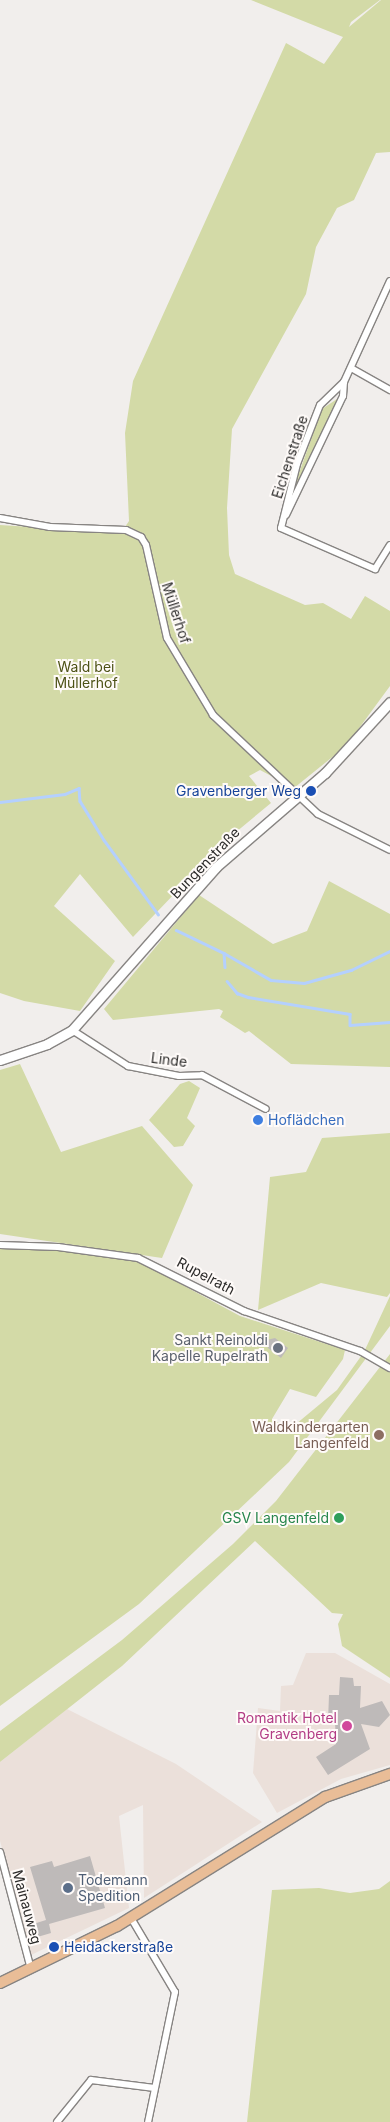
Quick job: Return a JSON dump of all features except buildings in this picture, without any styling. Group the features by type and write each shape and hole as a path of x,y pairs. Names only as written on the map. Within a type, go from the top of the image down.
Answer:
{"main road":[{"name":"Bungenstraße","path":"0,1060 47,1044 72,1030 216,867 298,796 358,740 390,702"},
{"path":"0,1984 131,1918 287,1819 335,1793 390,1774"}],"street":[{"name":"Eichenstraße","path":"390,281 344,382 320,405 297,464 283,519 283,532 374,569 390,545"},
{"path":"351,368 390,390"},
{"name":"Eichenstraße","path":"283,519 343,396 344,382"},
{"name":"Müllerhof","path":"0,518 50,527 126,530 143,540 167,638 187,676 213,715 298,796"},
{"path":"298,796 329,822 390,850"},
{"name":"Linde","path":"72,1030 128,1066 179,1076 202,1075 266,1109"},
{"name":"Rupelrath","path":"0,1245 58,1247 138,1258 244,1311 360,1351 390,1368"},
{"name":"Mainauweg","path":"0,1852 31,1969"},
{"path":"131,1918 175,1992 148,2122"},
{"path":"57,2122 91,2080 154,2088"}],"shaded area":[{"path":"306,1653 335,1653 390,1684 390,1765 341,1779 277,1813 253,1773 258,1708 280,1711 281,1686 293,1685"},
{"path":"67,1709 176,1764 262,1822 144,1898 143,1805 119,1816 129,1908 31,1955 0,1841 0,1762"}],"green space":[{"name":"Wald bei Müllerhof","path":"251,0 380,0 351,22 349,27 381,0 390,0 390,152 376,153 354,200 337,208 316,247 306,294 232,429 227,508 229,555 235,574 305,605 323,603 351,619 365,596 390,611 390,686 346,746 294,788 260,770 249,776 271,803 224,842 133,937 80,874 54,906 115,961 80,1011 24,1001 0,993 0,525 121,533 129,521 125,433 133,381 286,43 324,64 343,37"},
{"path":"340,397 298,488 294,487 322,409"},
{"path":"329,881 390,914 390,1067 291,1064 249,1031 245,1033 220,1017 223,1011 219,1009 113,1020 104,1009 199,895 273,944 307,931"},
{"path":"20,1064 61,1152 142,1126 193,1185 162,1258 0,1234 0,1070"},
{"path":"189,1081 200,1088 187,1118 195,1126 183,1146 174,1147 149,1120 180,1084"},
{"path":"390,1133 390,1293 387,1297 321,1283 258,1310 270,1177 306,1172 322,1138"},
{"path":"0,1248 54,1250 138,1261 240,1316 345,1350 343,1359 316,1397 290,1389 272,1419 290,1429 337,1390 364,1352 390,1296 390,1326 289,1462 139,1604 0,1706"},
{"path":"390,1354 390,1678 342,1646 338,1624 343,1614 332,1613 255,1541 122,1666 0,1762 0,1731 122,1640 233,1544 276,1501"},
{"path":"390,1881 390,2122 247,2122 272,1890 319,1888 350,1893 379,1889"}],"waterway":[{"path":"0,802 65,794 79,788 80,801 104,840 158,914"},
{"path":"176,930 224,953 225,967"},
{"path":"224,953 271,980 304,983 351,970 390,951"},
{"path":"227,981 237,993 248,997 350,1014 350,1025 390,1022"}],"place":[{"name":"Gravenberger Weg","path":"311,791"},
{"name":"Hoflädchen","path":"258,1120"},
{"name":"Sankt Reinoldi Kapelle Rupelrath","path":"278,1348"},
{"name":"Waldkindergarten Langenfeld","path":"379,1435"},
{"name":"GSV Langenfeld","path":"339,1518"},
{"name":"Romantik Hotel Gravenberg","path":"347,1726"},
{"name":"Todemann Spedition","path":"68,1888"},
{"name":"Heidackerstraße","path":"54,1947"}]}
